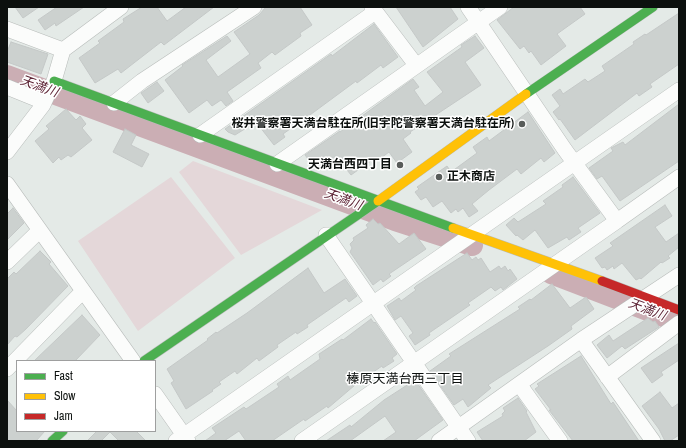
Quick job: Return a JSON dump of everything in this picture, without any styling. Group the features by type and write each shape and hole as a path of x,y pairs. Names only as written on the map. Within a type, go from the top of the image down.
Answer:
{"street":[{"path":"7,152 44,102 54,81 63,50 121,7"},
{"path":"114,103 142,81 254,7"},
{"path":"468,7 526,94 617,221"},
{"path":"277,164 500,7"},
{"path":"145,360 326,235 378,201 526,94 653,7"},
{"path":"200,135 374,10 416,65"},
{"path":"7,29 63,50"},
{"path":"54,81 378,201 647,296 679,310"},
{"path":"7,87 44,102"},
{"path":"156,396 182,439 373,302 575,164 679,90"},
{"path":"302,441 679,177"},
{"path":"7,184 132,360"},
{"path":"7,262 39,231"},
{"path":"326,235 468,441"},
{"path":"439,441 581,340 679,275"},
{"path":"7,369 83,291"},
{"path":"607,378 679,323"},
{"path":"581,340 653,441"},
{"path":"519,384 560,441"},
{"path":"52,441 62,432"}],"shaded area":[{"path":"193,161 322,210 241,255 179,172"},
{"path":"171,177 235,258 138,331 78,241"}],"building":[{"path":"15,7 39,7 23,18"},
{"path":"57,7 84,7 56,26 55,23 45,30 38,20"},
{"path":"142,7 157,7 167,21 186,7 214,7 164,45 161,42 121,73 118,69 95,83 79,58 100,43 98,41 124,22 123,19"},
{"path":"266,7 300,7 312,25 300,33 301,36 275,55 272,52 258,63 261,68 227,92 233,101 226,106 221,100 212,106 207,100 189,113 165,80 183,66 182,65 227,36 231,41 206,60 218,77 250,54 234,32 259,15"},
{"path":"396,7 450,7 458,19 423,47"},
{"path":"514,7 580,7 585,14 557,34 566,46 541,65 531,51 529,53 524,46 520,49 497,20"},
{"path":"679,13 679,64 650,84 652,87 639,96 637,93 575,140 553,112 560,106 552,95 560,89 563,94 585,79 588,82 605,71 602,66 634,44 633,42"},
{"path":"374,24 398,57 383,68 381,65 357,83 356,81 283,134 285,137 274,145 256,122 235,135 225,129 331,54 332,56"},
{"path":"475,36 484,48 465,62 481,85 410,132 411,133 403,139 412,152 397,163 389,152 377,161 375,158 351,175 336,156 323,165 319,160 312,164 305,155 340,132 413,79 419,87 414,90 425,106 443,92 427,72"},
{"path":"11,42 48,54 41,74 7,62 7,52"},
{"path":"157,82 164,91 148,103 141,93"},
{"path":"679,104 679,161 620,201 602,176 597,179 589,168 613,151 611,148 623,142 625,145"},
{"path":"66,109 76,120 80,116 86,124 82,128 92,140 71,157 68,155 61,160 59,157 53,163 35,141 49,129 46,126"},
{"path":"528,112 555,153 544,162 541,158 521,174 517,169 472,204 478,211 469,217 463,208 458,212 456,209 451,213 442,201 433,207 426,197 421,200 415,192 419,189 417,187 447,166 451,172 477,153 473,147 487,137 489,141"},
{"path":"125,129 136,135 131,145 149,154 142,167 113,152"},
{"path":"573,177 600,213 578,228 581,232 569,240 567,237 548,248 535,230 523,240 517,235 516,236 506,225 514,218 518,222 546,204 543,201 563,187 562,185"},
{"path":"665,205 672,216 655,227 666,242 679,233 679,247 668,256 670,258 662,263 661,262 641,279 636,280 622,263 614,269 613,266 607,270 605,267 602,268 595,258 613,246 610,243"},
{"path":"13,208 24,223 7,240 7,214"},
{"path":"373,219 378,224 380,223 399,244 414,233 426,249 389,274 391,276 383,282 381,279 373,285 350,252 352,248 350,244 354,240 353,238 368,228 366,225"},
{"path":"40,251 51,262 49,264 68,286 26,329 17,337 15,336 7,345 7,279 14,272 16,274"},
{"path":"467,253 472,260 476,257 478,260 481,258 490,272 499,266 501,269 505,266 508,271 510,269 517,279 503,290 501,287 495,291 491,287 468,303 470,305 429,333 430,335 415,345 409,336 413,333 401,316 395,320 387,306 399,298 401,301 416,290 414,288 416,286"},
{"path":"308,268 324,293 345,279 357,296 349,302 346,298 307,325 308,327 297,334 296,332 277,345 278,347 259,361 257,358 237,374 235,371 219,382 221,384 212,390 213,391 186,409 171,383 174,381 167,369 208,340 207,339 216,332 217,333 247,313"},
{"path":"552,284 570,308 586,297 594,309 571,326 572,329 488,385 491,388 468,407 463,399 454,405 430,371 451,356 449,354 520,309 518,307 530,299 531,300"},
{"path":"82,315 100,335 76,360 35,360"},
{"path":"648,318 653,322 655,321 659,327 625,349 622,346 607,358 597,345 609,335 613,341"},
{"path":"371,319 374,323 375,322 397,354 392,358 394,361 383,368 382,366 369,375 368,374 328,408 327,406 305,421 304,419 272,441 246,441 239,431 224,441 205,441 216,433 212,428 244,407 246,409 279,387 277,384 288,376 290,380 320,359 319,354 342,339 343,340"},
{"path":"679,343 679,360 661,372 663,375 652,383 641,368"},
{"path":"581,356 611,404 613,402 639,441 573,441 549,410 551,410 535,389 539,386 537,384"},
{"path":"415,380 443,420 414,441 383,441 396,432 385,416 350,441 326,441 350,425 351,427 384,400"},
{"path":"660,392 672,408 679,403 679,435 670,441 665,441 659,429 642,406"},
{"path":"518,398 527,411 526,412 536,432 524,441 483,441 477,432 503,416 502,414 505,411 503,408"},
{"path":"7,400 16,410 16,432 44,432 36,441 7,441"},
{"path":"96,432 110,432 101,441 87,441"},
{"path":"110,432 137,432 146,441 119,441"}],"waterway":[{"name":"天満川","path":"7,76 395,220 472,245"},
{"name":"天満川","path":"551,273 679,322"}],"traffic: fast":[{"path":"526,94 653,7"},
{"path":"54,81 453,228"},
{"path":"145,360 378,201"},
{"path":"52,441 62,432"}],"traffic: slow":[{"path":"378,201 526,94"},
{"path":"453,228 602,281"}],"traffic: jam":[{"path":"602,281 679,310"}],"place":[{"name":"桜井警察署天満台駐在所(旧宇陀警察署天満台駐在所)","path":"522,124"},
{"name":"天満台西四丁目","path":"400,165"},
{"name":"正木商店","path":"439,177"}],"district":[{"name":"榛原天満台西三丁目","path":"405,380"}]}
